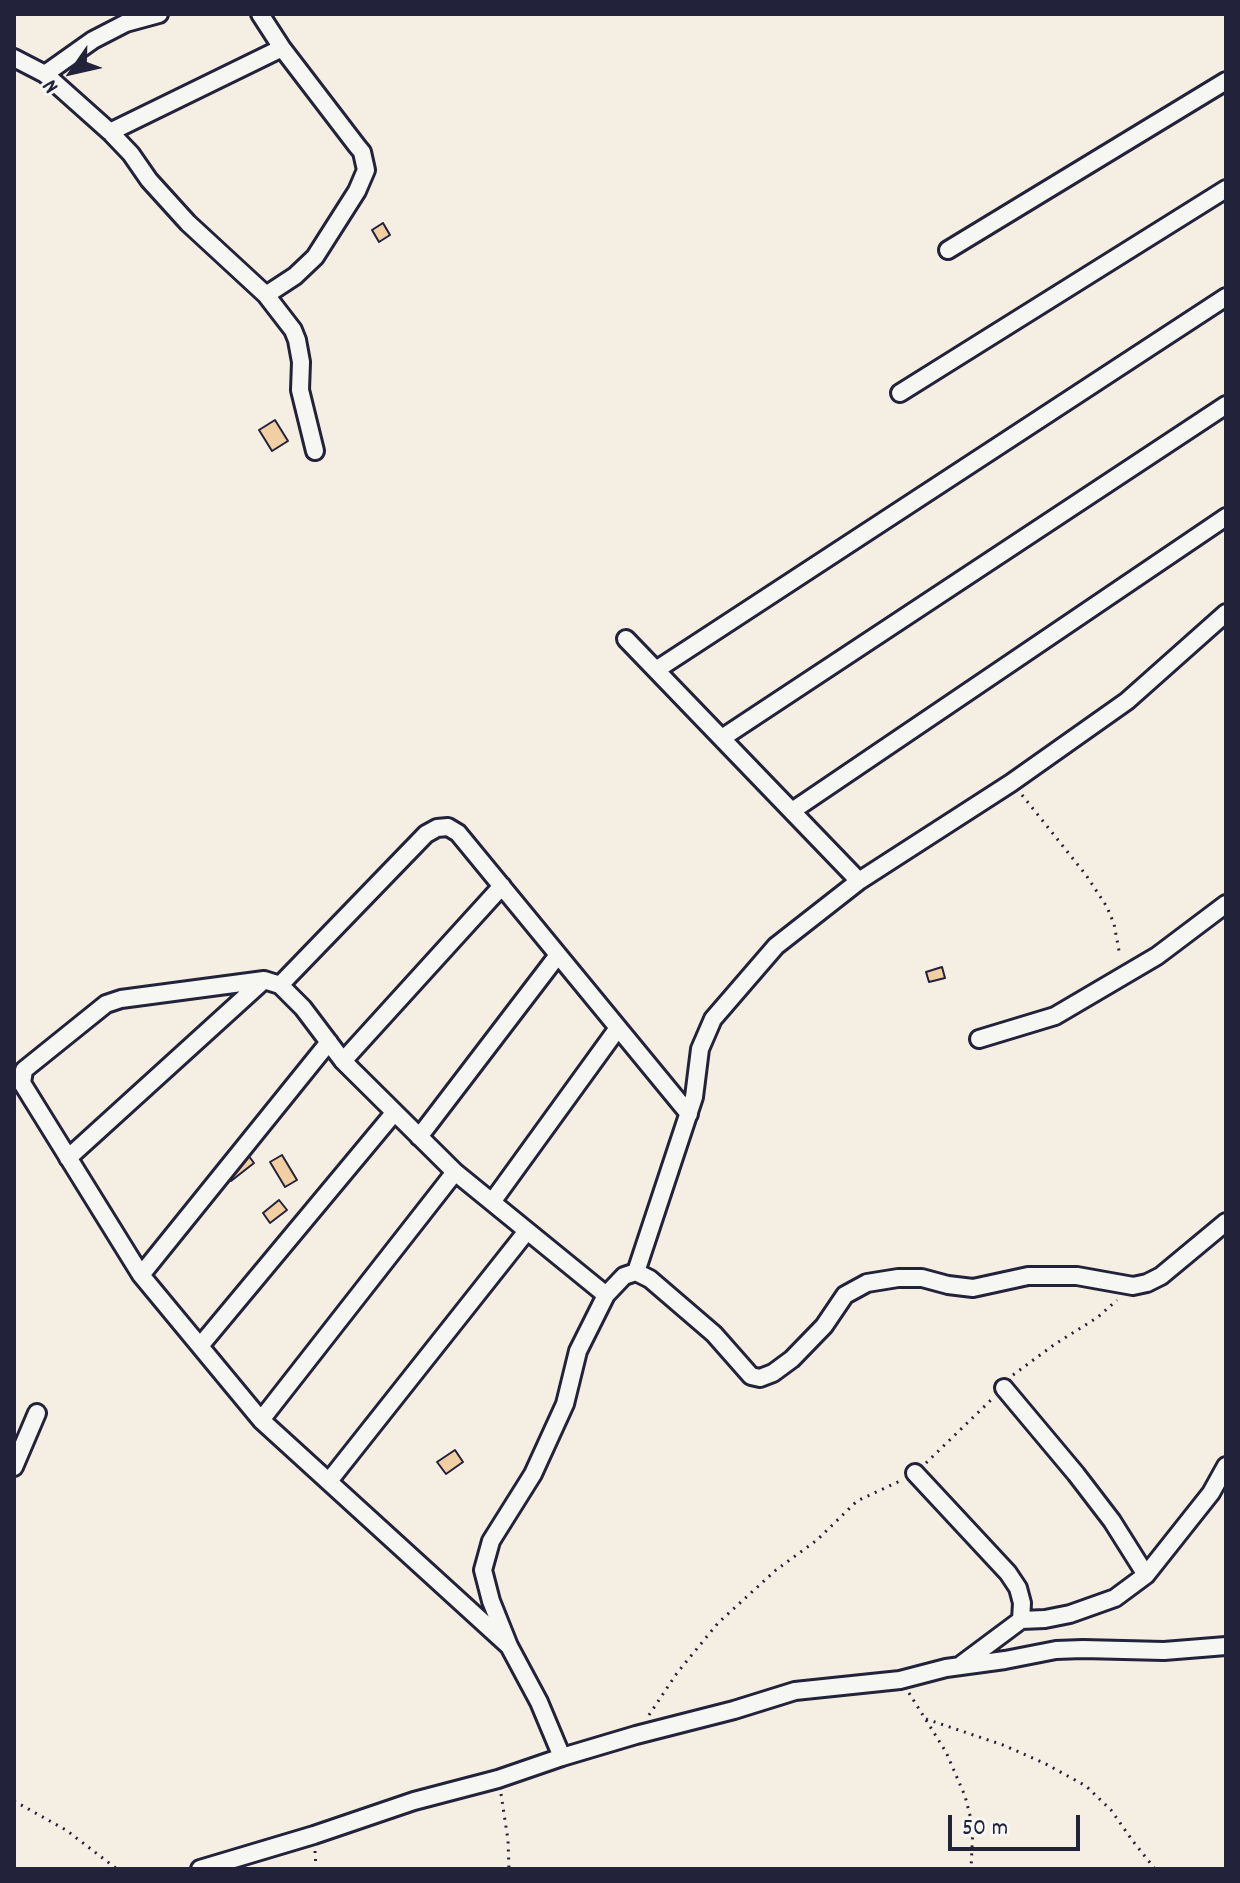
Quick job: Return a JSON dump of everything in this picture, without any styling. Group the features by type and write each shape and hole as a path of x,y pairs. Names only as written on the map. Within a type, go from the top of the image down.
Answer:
{"street":[{"path":"45,74 93,40 126,23 159,14"},
{"path":"260,14 282,48 357,146 366,170 357,191 315,257 295,276 266,295"},
{"path":"110,132 282,48"},
{"path":"14,58 45,74 110,132 188,223 266,295 293,330 301,362 300,390 315,451"},
{"path":"948,250 1226,81"},
{"path":"900,393 1226,189"},
{"path":"656,670 1226,297"},
{"path":"722,738 1226,405"},
{"path":"792,811 1226,517"},
{"path":"636,1272 694,1097 700,1049 713,1019 776,946 859,881 1011,783 1127,701 1226,613"},
{"path":"626,639 859,881"},
{"path":"68,1158 272,982 426,834 448,827 458,833 689,1114"},
{"path":"343,1061 502,886"},
{"path":"979,1039 1055,1016 1157,956 1226,904"},
{"path":"419,1137 558,955"},
{"path":"509,1646 261,1420 141,1275 22,1083 24,1070 106,1004 121,999 272,982 303,1008 343,1061 455,1172 606,1295"},
{"path":"492,1202 618,1028"},
{"path":"141,1275 329,1042"},
{"path":"200,1346 394,1113"},
{"path":"261,1420 455,1172"},
{"path":"562,1757 539,1702 509,1646 491,1601 483,1570 491,1541 527,1485 565,1404 578,1351 606,1295 624,1276 636,1272 650,1279 714,1334 751,1376 760,1378 792,1359 824,1326 845,1295 867,1283 922,1278 973,1288 1028,1276 1077,1276 1133,1286 1161,1276 1226,1222"},
{"path":"329,1481 527,1231"},
{"path":"1004,1388 1112,1521 1146,1575"},
{"path":"14,1467 37,1413"},
{"path":"961,1665 1021,1620 1045,1619 1092,1607 1115,1598 1146,1575 1211,1493 1226,1466"},
{"path":"915,1473 1008,1573 1018,1588 1022,1603 1021,1620"},
{"path":"200,1869 414,1801 795,1691 900,1680 961,1665 1069,1649 1164,1651 1226,1646"}],"path":[{"path":"1011,783 1057,837 1107,907 1120,951 1121,965 1117,980"},
{"path":"636,1735 677,1673 718,1623 776,1570 817,1540 857,1501 915,1473 1004,1388 1016,1372 1098,1317 1133,1286"},
{"path":"900,1680 946,1752 965,1796 973,1827 971,1869"},
{"path":"926,1719 1003,1745 1086,1786 1111,1810 1155,1869"},
{"path":"498,1779 508,1840 509,1869"},
{"path":"14,1801 88,1844 117,1869"}],"building":[{"path":"383,223 390,235 379,242 372,230"},
{"path":"275,420 288,441 272,451 259,430"},
{"path":"942,967 945,978 929,982 926,972"},
{"path":"248,1155 254,1163 231,1181 225,1173"},
{"path":"282,1155 297,1180 285,1187 270,1162"},
{"path":"279,1200 287,1210 270,1223 263,1213"},
{"path":"455,1450 463,1462 446,1474 437,1462"}]}
